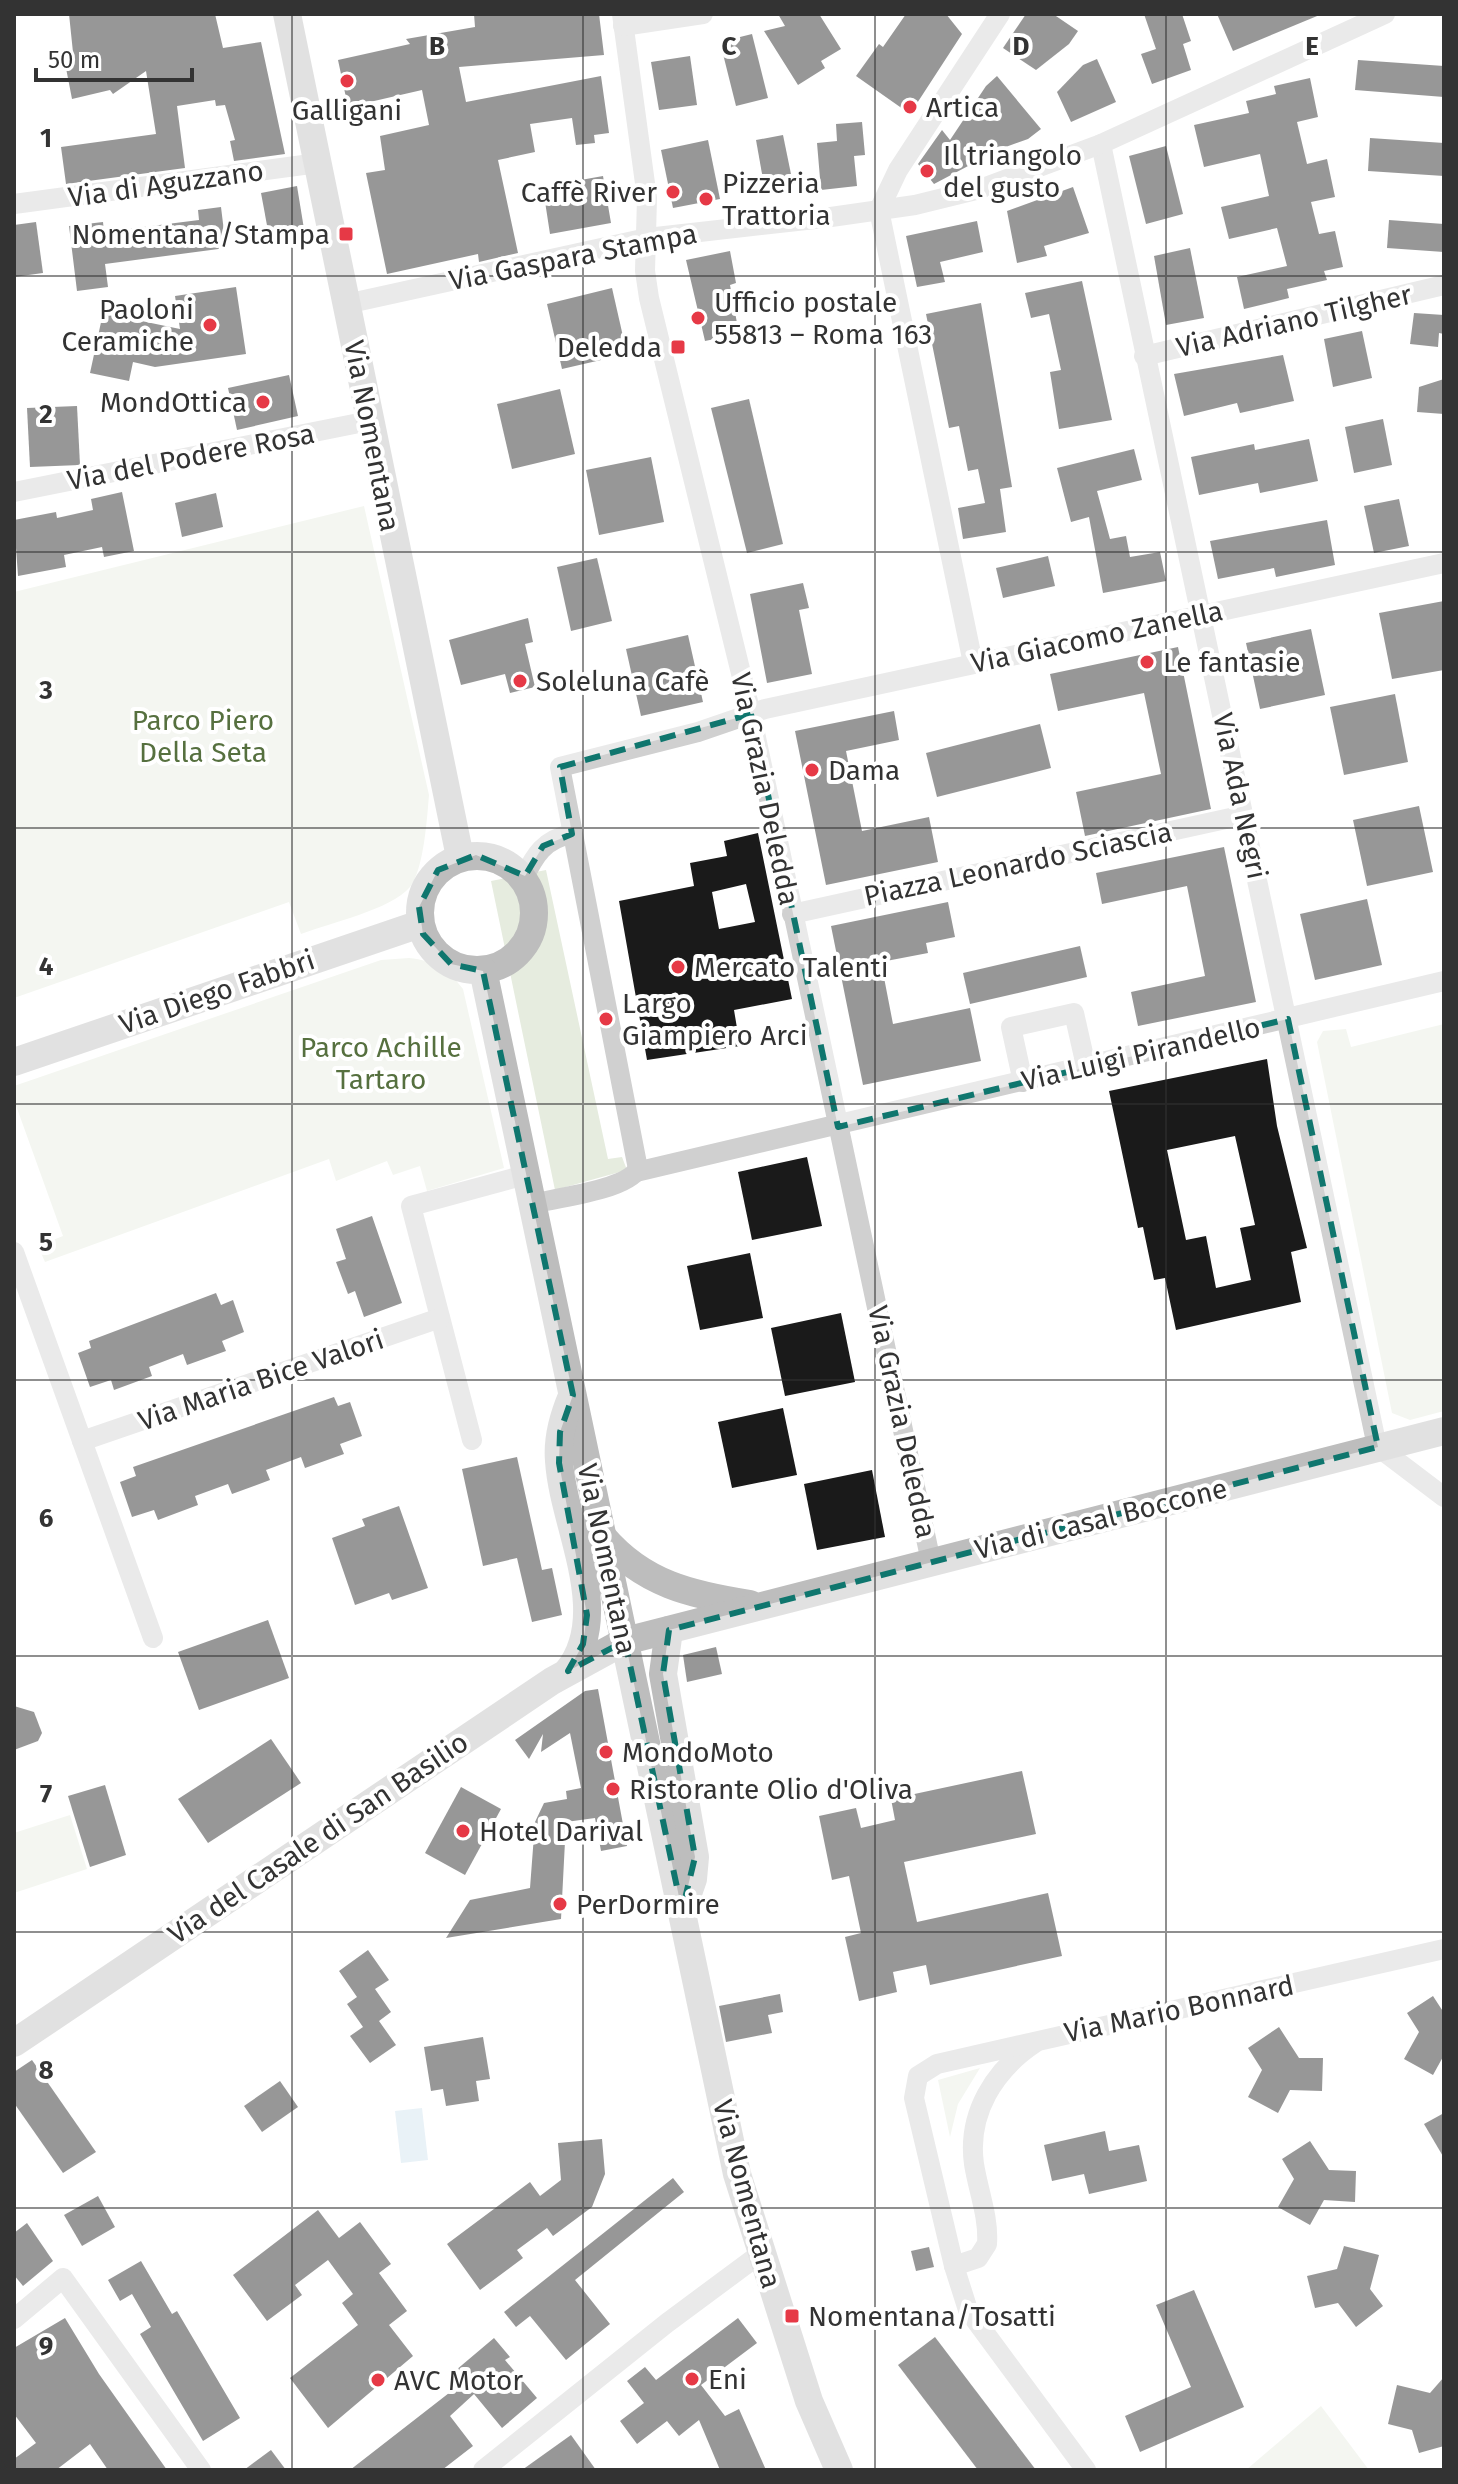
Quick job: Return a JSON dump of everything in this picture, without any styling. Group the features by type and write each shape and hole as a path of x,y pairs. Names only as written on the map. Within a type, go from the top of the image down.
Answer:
{"main road":[{"name":"Via Nomentana","path":"287,14 460,857"},
{"path":"460,857 490,857 514,869 523,879 534,905 531,932 516,955 483,970 464,969 439,957 420,924 419,907 429,881 438,870 460,857"},
{"name":"Via Diego Fabbri","path":"14,1062 420,924"},
{"name":"Via Nomentana","path":"483,970 737,2174 809,2401 839,2470"},
{"name":"Via Nomentana","path":"568,1671 583,1644 587,1615 559,1463 560,1432 573,1395"},
{"name":"Via di Casal Boccone","path":"625,1641 1444,1431"},
{"name":"Via di Casal Boccone","path":"603,1537 628,1563 667,1586 758,1606"},
{"name":"Via Nomentana","path":"669,1630 663,1674 696,1864 682,1911"},
{"name":"Via del Casale di San Basilio","path":"14,2043 568,1671 625,1641"}],"street":[{"path":"622,20 703,14"},
{"name":"Via Gaspara Stampa","path":"346,304 647,238 879,210 1002,183 1101,144 1385,14"},
{"path":"973,663 879,210 898,170 996,16"},
{"name":"Via Grazia Deledda","path":"622,20 647,198 645,271 649,298 751,714 931,1562"},
{"name":"Via Ada Negri","path":"1101,144 1378,1447"},
{"name":"Via di Aguzzano","path":"14,204 318,163"},
{"name":"Via Adriano Tilgher","path":"1144,356 1444,285"},
{"name":"Via del Podere Rosa","path":"14,492 369,421"},
{"name":"Via Giacomo Zanella","path":"751,714 973,663 1444,563"},
{"path":"636,1172 637,1163 560,767 698,732 751,714"},
{"name":"Piazza Leonardo Sciascia","path":"792,914 1244,815"},
{"path":"523,879 543,846 557,836 572,834"},
{"name":"Via Luigi Pirandello","path":"531,1204 606,1187 636,1172 838,1127 1444,981"},
{"path":"1023,1082 1011,1027 1074,1013 1086,1066"},
{"path":"472,1440 411,1206 525,1175"},
{"path":"14,1252 153,1638"},
{"name":"Via Maria Bice Valori","path":"82,1441 440,1318"},
{"path":"1378,1447 1444,1497"},
{"name":"Via Mario Bonnard","path":"954,2266 914,2098 918,2076 937,2064 1444,1949"},
{"path":"1041,2039 1008,2065 981,2105 974,2127 973,2152 987,2244 982,2255 954,2266 972,2317 1086,2470"},
{"path":"483,2470 655,2332 760,2254"},
{"path":"14,2319 63,2278 201,2470"}],"highlighted area":[{"path":"751,714 838,1127 1288,1019 1378,1447 669,1630 663,1674 695,1857 682,1911 625,1641 568,1671 583,1644 587,1615 559,1463 560,1432 573,1395 483,971 451,964 423,934 419,907 438,870 476,855 525,876 543,846 572,834 560,767"}],"green space":[{"name":"Parco Piero Della Seta","path":"364,506 429,795 422,856 410,887 374,909 301,934 289,902 14,998 14,592"},
{"path":"546,870 608,1159 622,1157 627,1170 555,1190 491,881"},
{"name":"Parco Achille Tartaro","path":"409,958 440,967 463,989 504,1168 427,1191 420,1166 393,1175 387,1161 336,1181 329,1159 45,1262 38,1246 63,1236 14,1100 14,1086 381,960"},
{"path":"1444,1024 1444,1411 1410,1420 1392,1413 1317,1042 1323,1031 1346,1029 1351,1047"},
{"path":"70,1815 87,1869 14,1893 14,1833"},
{"path":"980,2068 958,2104 950,2137 938,2080"},
{"path":"1321,2406 1369,2470 1246,2470"}],"water":[{"path":"422,2108 428,2160 401,2163 395,2111"}],"building":[{"path":"69,14 215,14 223,48 261,42 285,154 234,161 230,141 235,140 225,105 216,106 215,100 177,106 185,168 66,184 61,147 156,134 146,71 113,94 110,90 72,99 65,63 74,62"},
{"path":"474,14 599,14 604,55 459,67 466,102 601,76 609,133 594,135 595,143 576,145 572,118 530,124 535,152 498,160 518,253 479,262 478,254 387,274 366,173 385,170 380,136 429,125 422,90 348,107 338,60 410,44 406,39 475,27"},
{"path":"778,14 819,14 841,49 821,61 825,68 798,85 764,31 785,26"},
{"path":"906,14 946,14 962,34 910,114 856,76 879,44 883,47"},
{"path":"1026,14 1053,14 1078,31 1069,44 1036,70 1003,48"},
{"path":"1144,14 1182,14 1191,41 1183,44 1191,70 1152,84 1141,54 1156,49"},
{"path":"1217,14 1322,14 1233,51"},
{"path":"752,34 768,98 736,106 720,42"},
{"path":"690,56 697,105 659,110 651,62"},
{"path":"1097,59 1116,102 1071,122 1057,92 1083,65"},
{"path":"1358,60 1444,66 1444,97 1355,90"},
{"path":"997,76 1041,129 1028,139 967,161 970,165 934,184 918,164 942,130 950,140 986,86"},
{"path":"1310,78 1318,117 1297,122 1307,164 1327,159 1335,197 1311,202 1319,234 1335,231 1343,267 1324,271 1327,280 1287,289 1289,298 1244,309 1237,277 1287,266 1277,228 1229,239 1221,207 1269,196 1260,154 1204,167 1194,125 1249,113 1246,101 1276,94 1274,86"},
{"path":"862,122 865,155 854,156 857,186 821,190 817,143 837,141 836,124"},
{"path":"783,135 792,179 764,185 756,140"},
{"path":"1370,138 1444,143 1444,176 1368,171"},
{"path":"708,140 720,199 673,208 661,150"},
{"path":"1166,146 1183,214 1146,224 1129,156"},
{"path":"603,176 611,223 550,234 544,195 577,189 575,181"},
{"path":"297,186 304,229 269,236 261,193"},
{"path":"1073,187 1089,233 1044,246 1047,256 1017,263 1007,211"},
{"path":"221,207 226,248 105,264 108,287 77,291 69,226 103,222 104,232 199,220 198,210"},
{"path":"1389,220 1444,224 1444,252 1387,248"},
{"path":"977,221 983,252 940,262 945,282 917,287 906,236"},
{"path":"36,222 43,273 14,277 14,225"},
{"path":"1190,248 1204,318 1166,325 1154,256"},
{"path":"730,251 736,283 730,285 739,334 705,341 686,260"},
{"path":"1082,281 1112,420 1059,429 1050,372 1061,370 1049,314 1031,318 1025,293"},
{"path":"236,287 246,354 155,367 133,362 129,381 90,373 103,313 180,329 175,296"},
{"path":"612,288 627,354 562,369 547,304"},
{"path":"981,303 1012,487 1000,489 1006,532 963,539 958,508 985,503 978,469 968,471 959,426 949,428 926,314"},
{"path":"1414,313 1444,315 1444,334 1439,333 1438,347 1410,344"},
{"path":"1362,331 1372,378 1333,387 1324,339"},
{"path":"1283,355 1294,401 1240,413 1237,403 1184,416 1174,374"},
{"name":"MondOttica","path":"289,375 298,416 237,430 228,388"},
{"path":"1444,379 1444,414 1417,412 1419,387"},
{"path":"560,389 575,454 512,469 497,404"},
{"path":"749,399 783,544 747,553 711,408"},
{"path":"77,406 80,465 30,467 27,408"},
{"path":"1383,419 1392,465 1354,473 1345,427"},
{"path":"1309,439 1318,481 1260,493 1258,483 1199,495 1191,457 1254,444 1255,450"},
{"path":"1134,449 1142,480 1097,491 1110,539 1126,536 1130,557 1160,552 1166,581 1103,593 1089,517 1071,522 1057,468"},
{"path":"651,457 664,522 599,535 586,470"},
{"path":"122,492 134,551 104,557 102,547 64,555 66,567 18,576 14,520 56,512 57,518 93,510 91,499"},
{"path":"216,493 223,527 182,537 175,503"},
{"path":"1399,499 1409,546 1374,553 1364,506"},
{"path":"1327,520 1335,565 1276,577 1274,568 1218,579 1210,541"},
{"path":"1048,556 1055,586 1003,598 996,568"},
{"path":"597,558 612,621 571,631 557,567"},
{"path":"803,583 809,608 799,610 812,674 767,683 750,594"},
{"path":"1444,601 1444,670 1392,679 1379,613"},
{"path":"528,618 533,642 525,644 535,687 510,693 505,674 461,685 449,640"},
{"path":"1311,629 1325,695 1260,709 1246,643"},
{"path":"688,635 703,702 641,716 626,649"},
{"path":"1178,647 1211,809 1085,836 1076,792 1161,774 1144,693 1058,711 1050,674"},
{"path":"1395,694 1408,762 1344,775 1330,707"},
{"path":"894,711 899,740 846,751 862,831 929,817 938,862 826,885 795,731"},
{"path":"1040,724 1051,768 937,797 926,753"},
{"path":"1419,806 1433,872 1367,886 1353,820"},
{"name":"Mercato Talenti","path":"758,833 792,999 734,1010 740,1046 647,1060 619,901 694,886 690,863 727,856 724,841","holes":["746,884 755,922 719,929 712,892"]},
{"path":"1224,847 1256,1002 1138,1026 1131,992 1205,976 1187,886 1102,904 1096,873"},
{"path":"1367,899 1382,965 1315,980 1300,914"},
{"path":"948,902 955,937 926,943 928,953 881,962 893,1024 970,1008 981,1061 863,1085 831,926"},
{"path":"1080,946 1087,977 970,1004 963,973"},
{"path":"1267,1059 1277,1126 1307,1248 1291,1252 1301,1302 1176,1330 1165,1278 1154,1280 1143,1227 1138,1228 1109,1091","holes":["1235,1136 1255,1225 1240,1228 1251,1280 1216,1288 1206,1236 1186,1240 1167,1150"]},
{"path":"807,1157 822,1226 752,1240 738,1172"},
{"path":"372,1216 402,1303 364,1317 355,1291 348,1294 336,1262 346,1259 336,1229"},
{"path":"750,1253 763,1318 700,1330 687,1266"},
{"path":"216,1293 221,1305 233,1300 244,1332 222,1341 226,1351 187,1365 183,1354 149,1367 152,1376 114,1390 111,1380 90,1387 78,1353 91,1348 89,1341"},
{"path":"841,1313 855,1382 785,1396 771,1328"},
{"path":"334,1397 338,1406 350,1402 362,1436 340,1444 344,1454 305,1468 301,1457 266,1470 270,1480 232,1494 228,1484 195,1496 198,1505 158,1520 154,1510 132,1517 120,1482 136,1476 133,1467"},
{"path":"783,1408 797,1475 732,1488 718,1422"},
{"path":"517,1457 542,1570 552,1568 562,1615 532,1622 517,1558 483,1566 462,1469"},
{"path":"872,1470 885,1537 817,1550 804,1484"},
{"path":"399,1506 428,1588 392,1600 389,1593 355,1605 332,1538 365,1526 362,1519"},
{"path":"268,1620 289,1678 199,1710 178,1652"},
{"path":"716,1647 722,1674 687,1682 683,1655"},
{"path":"598,1689 627,1846 601,1851 595,1818 566,1822 561,1919 446,1938 470,1900 530,1888 535,1822 544,1803 567,1799 566,1791 581,1788 570,1733 541,1752 543,1734 529,1759 515,1740 585,1691"},
{"path":"14,1706 34,1712 42,1733 38,1741 14,1750"},
{"path":"271,1739 301,1783 208,1843 178,1799"},
{"path":"1022,1771 1036,1834 904,1862 917,1922 1048,1893 1062,1956 930,1985 926,1965 893,1972 897,1992 859,2001 845,1937 861,1933 849,1876 832,1880 819,1816 856,1808 861,1828 895,1820 891,1799"},
{"path":"105,1785 126,1855 90,1867 68,1796"},
{"name":"Hotel Darival","path":"461,1787 501,1809 465,1875 425,1853"},
{"path":"368,1950 389,1980 375,1989 391,2012 379,2021 396,2045 370,2063 350,2036 363,2027 347,2004 357,1997 339,1971"},
{"path":"780,1994 783,2012 768,2015 772,2033 726,2042 719,2006"},
{"path":"1433,1996 1444,2013 1444,2055 1433,2075 1404,2059 1419,2032 1407,2013"},
{"path":"1279,2027 1299,2058 1323,2058 1322,2091 1290,2090 1278,2113 1248,2097 1262,2070 1248,2048"},
{"path":"483,2037 490,2079 476,2081 479,2101 446,2106 443,2089 431,2091 424,2047"},
{"path":"32,2060 96,2152 63,2173 14,2103 14,2072"},
{"path":"280,2081 298,2107 262,2132 244,2106"},
{"path":"1444,2113 1444,2158 1424,2124"},
{"path":"1105,2131 1109,2151 1139,2145 1147,2181 1089,2194 1084,2174 1052,2181 1044,2145"},
{"path":"602,2139 605,2174 592,2207 553,2236 547,2228 517,2250 523,2258 480,2290 447,2244 530,2182 540,2196 561,2180 558,2143"},
{"path":"1310,2141 1329,2170 1356,2171 1355,2202 1324,2200 1310,2225 1278,2207 1294,2179 1282,2159"},
{"path":"673,2178 684,2192 575,2280 610,2324 566,2360 530,2316 516,2327 504,2312"},
{"path":"98,2196 115,2227 82,2246 64,2215"},
{"path":"318,2210 339,2238 360,2222 391,2264 379,2273 407,2311 389,2325 413,2356 328,2428 290,2378 358,2325 342,2303 353,2294 328,2260 295,2285 302,2295 267,2321 233,2275"},
{"path":"27,2223 53,2261 23,2286 14,2275 14,2233"},
{"path":"1344,2246 1379,2255 1370,2289 1383,2306 1356,2327 1338,2303 1315,2308 1307,2276 1337,2269"},
{"path":"929,2247 934,2267 916,2271 911,2251"},
{"path":"141,2261 172,2314 177,2311 240,2418 203,2441 140,2334 151,2327 132,2294 120,2301 108,2280"},
{"path":"1194,2290 1244,2407 1140,2452 1125,2416 1191,2387 1156,2305"},
{"path":"65,2318 99,2374 167,2470 108,2470 90,2444 56,2470 14,2470 14,2459 36,2443 14,2414 14,2348"},
{"path":"738,2318 757,2343 701,2385 725,2416 739,2409 766,2470 720,2470 699,2420 679,2436 667,2421 637,2444 620,2421 644,2403 627,2381 645,2367 656,2380"},
{"path":"935,2337 1036,2470 978,2470 898,2365"},
{"path":"494,2338 510,2357 505,2360 537,2398 502,2428 474,2394 450,2416 473,2446 442,2470 350,2470 458,2386 449,2376"},
{"path":"1444,2377 1444,2446 1419,2453 1412,2430 1388,2424 1397,2385 1430,2393"},
{"path":"571,2435 596,2470 522,2470"},
{"path":"271,2450 286,2470 244,2470"}],"place":[{"name":"Galligani","path":"347,81"},
{"name":"Artica","path":"910,107"},
{"name":"Il triangolo del gusto","path":"927,171"},
{"name":"Caffè River","path":"673,192"},
{"name":"Pizzeria Trattoria","path":"706,199"},
{"name":"Nomentana/Stampa","path":"346,234"},
{"name":"Ufficio postale 55813 – Roma 163","path":"698,318"},
{"name":"Paoloni Ceramiche","path":"210,325"},
{"name":"Deledda","path":"678,347"},
{"name":"MondOttica","path":"263,402"},
{"name":"Le fantasie","path":"1147,662"},
{"name":"Soleluna Cafè","path":"520,681"},
{"name":"Dama","path":"812,770"},
{"name":"Mercato Talenti","path":"678,967"},
{"name":"Largo Giampiero Arci","path":"606,1019"},
{"name":"MondoMoto","path":"606,1752"},
{"name":"Ristorante Olio d'Oliva","path":"613,1789"},
{"name":"Hotel Darival","path":"463,1831"},
{"name":"PerDormire","path":"560,1904"},
{"name":"Nomentana/Tosatti","path":"792,2316"},
{"name":"Eni","path":"692,2379"},
{"name":"AVC Motor","path":"378,2380"}]}
